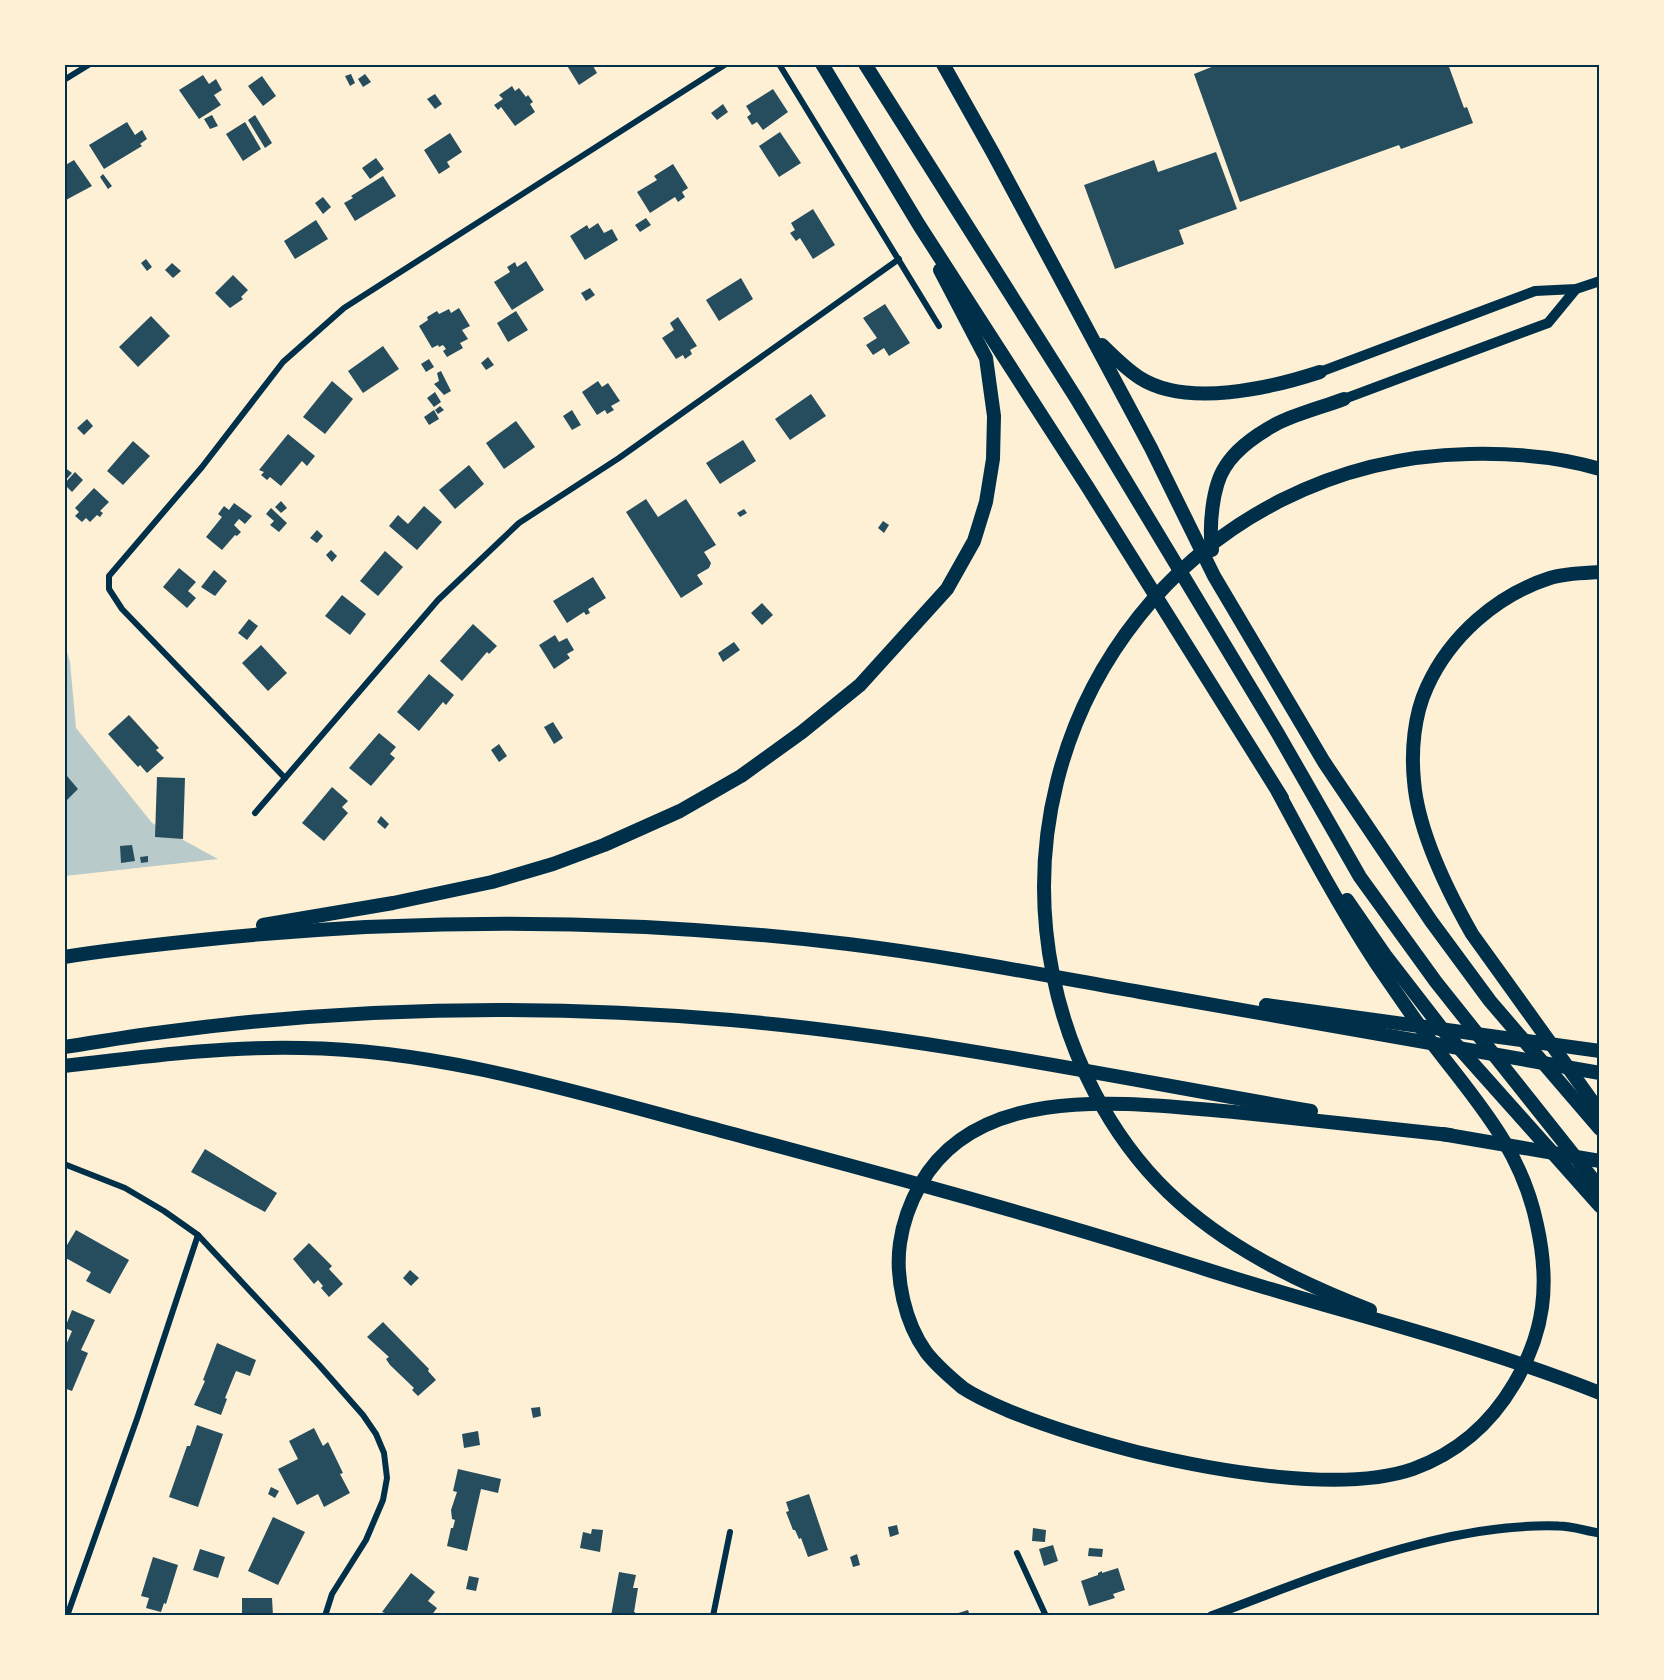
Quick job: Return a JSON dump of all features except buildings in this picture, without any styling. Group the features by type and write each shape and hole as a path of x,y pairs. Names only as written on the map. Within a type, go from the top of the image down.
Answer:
{"highway":[{"path":"822,64 919,225 1087,486 1338,887 1385,955 1436,1021 1599,1206"},
{"path":"865,64 1076,398 1277,732 1360,877 1436,982 1599,1188"},
{"path":"943,64 1151,448 1214,576 1324,762 1431,921 1490,1001 1599,1129"},
{"path":"64,957 393,903 492,882 554,864 604,845 680,811 731,782 802,732 860,685 947,589 974,541 986,502 993,459 994,416 986,358 950,293 919,225"},
{"path":"1090,333 1117,360 1142,380 1171,390 1219,394 1282,384 1320,372"},
{"path":"1214,576 1210,532 1214,498 1224,468 1246,444 1279,423 1344,399"},
{"path":"1467,1348 1310,1285 1253,1256 1209,1226 1168,1191 1134,1152 1108,1115 1088,1079 1058,1000 1048,949 1044,904 1044,859 1050,817 1064,758 1083,705 1114,651 1144,610 1182,571 1224,534 1264,508 1305,488 1348,473 1393,461 1434,456 1496,453 1547,457 1599,469"},
{"path":"1599,572 1551,578 1493,606 1468,628 1445,657 1426,688 1418,716 1414,745 1414,782 1419,812 1432,850 1460,914 1599,1112"},
{"path":"1278,792 1331,891 1375,962 1429,1039 1471,1091 1497,1128 1524,1182 1537,1222 1542,1256 1544,1289 1542,1319 1532,1352 1497,1411 1472,1436 1444,1454 1414,1468 1382,1476 1348,1479 1299,1478 1233,1471 1168,1459 1097,1442 1031,1420 983,1400 961,1386 938,1364 926,1351 914,1328 900,1278 899,1251 902,1228 912,1201 929,1170 949,1149 978,1130 1007,1117 1037,1109 1066,1105 1132,1104 1290,1117 1450,1135"},
{"path":"95,952 274,932 404,925 618,926 848,944 1021,971 1599,1051"},
{"path":"1021,971 1599,1073"},
{"path":"64,1047 165,1032 282,1019 408,1012 614,1013 731,1020 838,1032 964,1051 1599,1161"},
{"path":"64,1066 259,1048 326,1049 420,1059 507,1074 886,1174 1118,1240 1210,1271 1562,1378 1599,1393"}],"main road":[{"path":"1320,372 1535,291 1576,289 1599,281"},
{"path":"1344,399 1548,323 1576,289"}],"street":[{"path":"64,80 90,64"},
{"path":"285,778 122,609 109,588 109,576 118,563 149,531 283,362 344,308 726,64"},
{"path":"779,64 939,326"},
{"path":"255,813 438,600 519,524 620,458 899,259"},
{"path":"64,1164 125,1188 198,1235 363,1414 376,1434 384,1454 387,1478 384,1500 366,1540 332,1594 325,1616"},
{"path":"67,1616 138,1416 198,1235"},
{"path":"1211,1616 1349,1565 1434,1541 1510,1527 1562,1526 1599,1533"},
{"path":"713,1616 730,1532"},
{"path":"1017,1553 1046,1616"}],"shaded area":[{"path":"64,643 70,662 76,728 152,823 218,859 65,876"}]}
